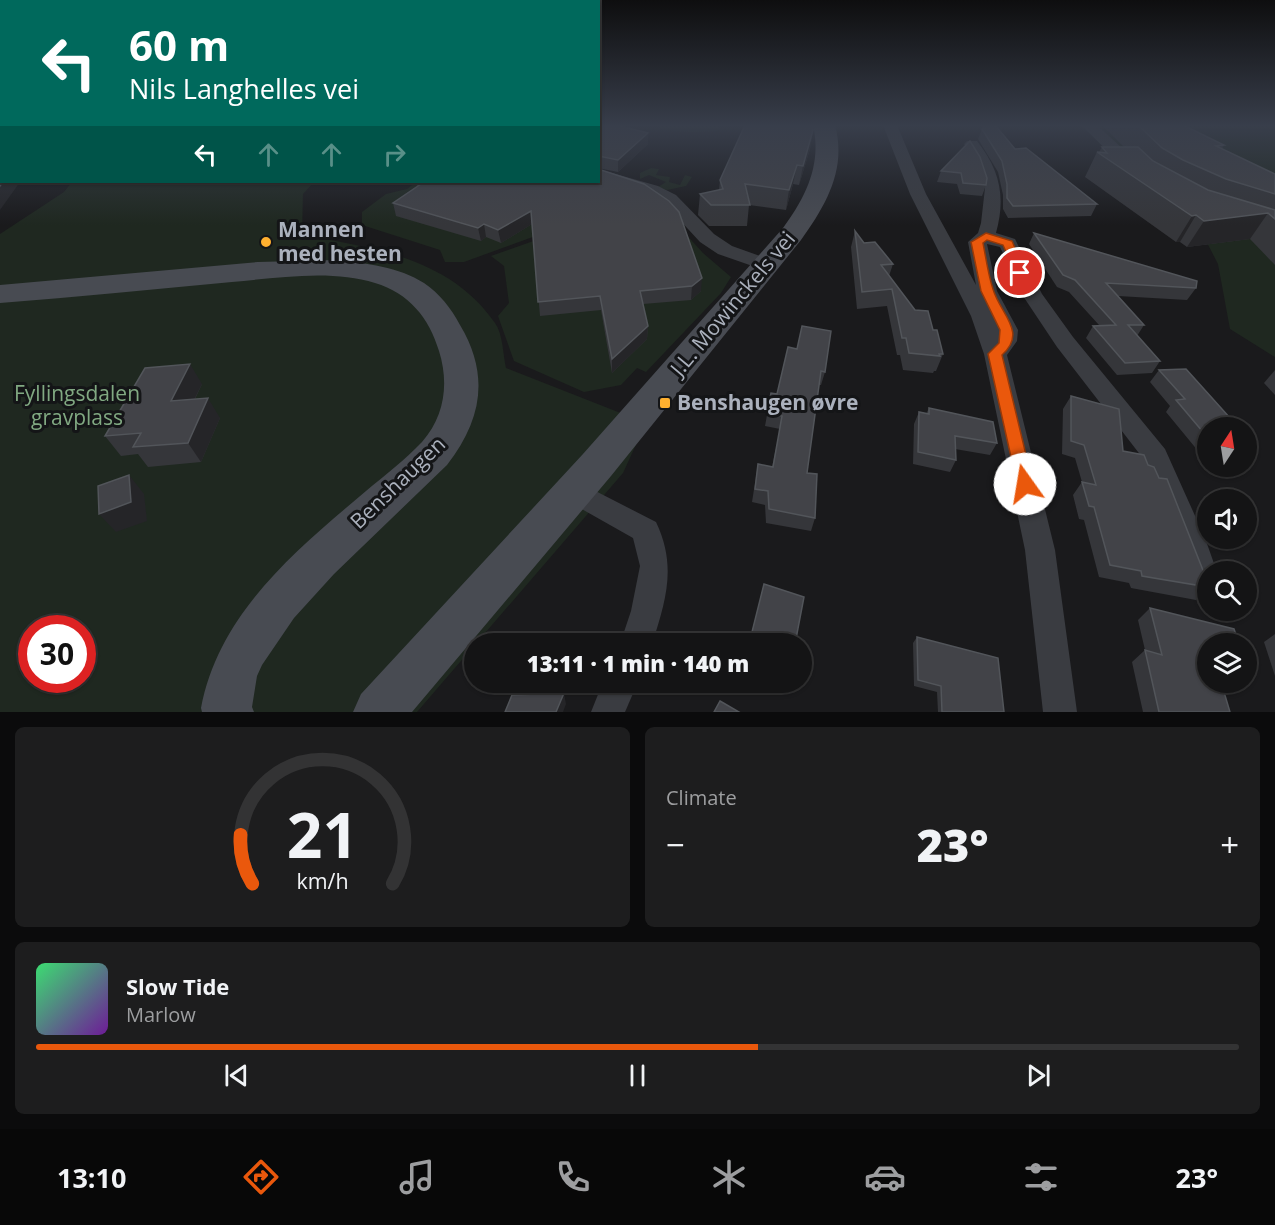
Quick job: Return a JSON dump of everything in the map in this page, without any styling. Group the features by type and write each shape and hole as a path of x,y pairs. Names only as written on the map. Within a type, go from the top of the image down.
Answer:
{"main road":[{"name":"J.L. Mowinckels vei","path":"379,712 574,491 767,265 810,210 822,182 827,158"},
{"name":"Benshaugen","path":"0,294 234,274 335,269 364,271 404,284 430,301 442,319 463,368 463,390 451,431 416,472 342,537 287,593 250,641 234,672 226,708 228,712"}],"street":[{"path":"903,158 918,195 982,316 994,354 1040,550 1060,712"},
{"path":"983,158 995,191 992,216 986,236 977,242 987,291 1007,330 1008,337 1005,345 994,354"},
{"path":"1122,158 1146,181"},
{"path":"600,175 652,190 670,199 707,237 725,250 767,265"},
{"path":"986,236 1008,243 1032,295 1060,335 1156,456 1199,561"},
{"path":"574,491 646,531 655,566 647,611 640,633"},
{"path":"608,712 616,693"}],"green space":[{"path":"1114,158 1275,158 1275,357 1230,329 1218,264 1201,231 1150,195"},
{"path":"651,168 659,169 656,175 670,177 669,182 680,185 685,175 692,177 686,186 667,190 658,187 666,182 649,175 640,179 640,173"},
{"name":"Fyllingsdalen gravplass","path":"71,183 313,183 303,194 302,235 383,251 433,270 456,284 477,301 495,323 501,339 506,368 646,423 623,473 485,633 464,633 464,657 417,712 0,712 0,234 64,192"},
{"path":"415,183 419,183 552,230 464,262 445,262 440,250 362,225 362,212 386,194 407,189"},
{"path":"683,231 703,253 731,277 721,293 646,372 637,368 621,385 584,392 514,361 498,316 509,303 504,266 491,256 556,233"}],"building":[{"path":"730,158 805,158 803,166 797,165 789,190 745,184 750,205 711,205 700,194 723,189 720,180"},
{"path":"953,158 980,158 987,178 986,185 963,183 961,173 941,171"},
{"path":"1000,158 1039,158 1097,204 1013,206 1007,198 1007,184"},
{"path":"1106,158 1150,158 1208,190 1275,210 1275,219 1268,213 1204,221 1196,215 1192,216"},
{"path":"1180,158 1242,158 1275,174 1275,194 1226,179"},
{"path":"600,170 644,184 669,201 679,212 702,278 692,286 640,291 648,326 612,359 600,296 538,302 531,211 498,230 484,224 478,228 393,203 423,183 600,183"},
{"path":"855,231 864,243 875,242 893,264 881,265 915,310 928,311 933,330 937,330 943,354 939,354 940,356 909,353 906,338 902,338 892,289 862,292"},
{"path":"1034,233 1197,281 1196,288 1106,283 1144,325 1128,325 1160,361 1125,363 1093,326 1116,325 1075,280 1063,275"},
{"path":"802,326 831,331 825,372 821,371 807,473 817,474 815,518 769,509 768,491 755,489 758,464 773,467 782,416 767,413 771,393 777,394 788,347 797,349"},
{"path":"190,364 171,401 208,398 188,443 133,447 141,433 105,436 145,368"},
{"path":"1186,369 1229,417 1197,417 1197,425 1176,400 1185,399 1159,370"},
{"path":"1071,396 1119,409 1123,451 1144,455 1148,465 1154,467 1159,478 1167,479 1199,561 1197,561 1197,585 1142,576 1141,571 1110,565 1094,507 1089,506 1082,482 1096,485 1084,445 1071,441"},
{"path":"929,408 993,422 997,443 955,436 956,460 918,452 919,412 929,414"},
{"path":"129,475 131,502 99,514 98,486"},
{"path":"764,584 804,597 797,633 752,633"},
{"path":"1150,608 1234,629 1235,633 1197,633 1197,693 1224,693 1230,712 1159,712 1145,650 1162,655"},
{"path":"917,637 998,658 1004,712 942,712 941,686 918,680"},
{"path":"564,693 556,712 505,712 512,695"},
{"path":"720,701 739,712 714,712"}],"place":[{"name":"Mannen med hesten","path":"266,242"},
{"name":"Benshaugen øvre","path":"665,403"}],"route":[{"path":"1020,273 1008,243 986,236 977,242 987,291 1007,330 1008,337 1005,345 994,354 1025,484"}]}
